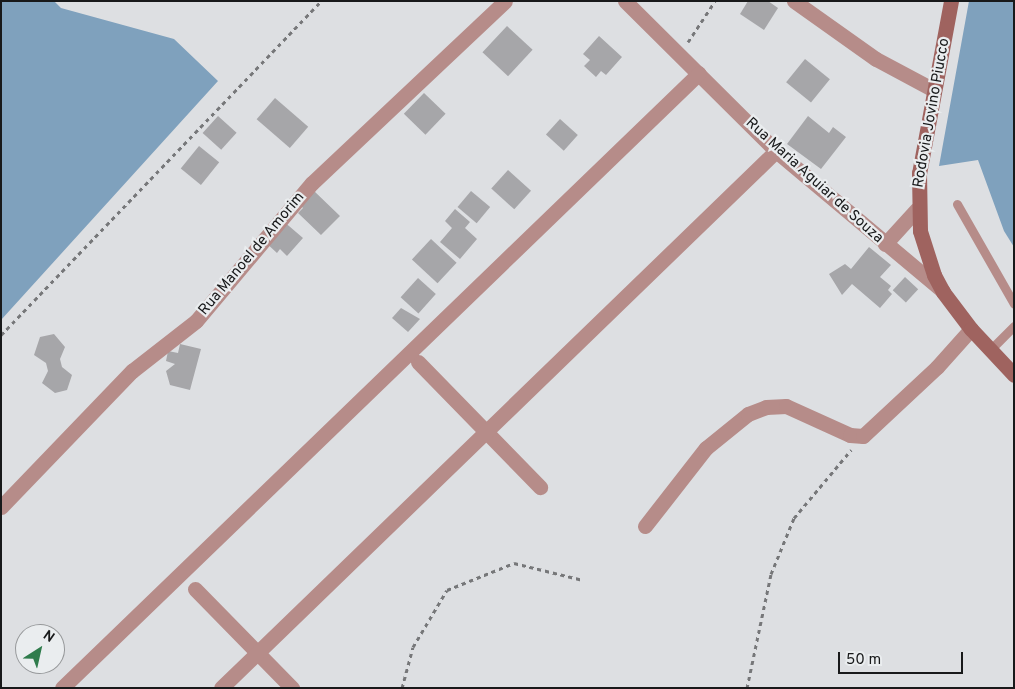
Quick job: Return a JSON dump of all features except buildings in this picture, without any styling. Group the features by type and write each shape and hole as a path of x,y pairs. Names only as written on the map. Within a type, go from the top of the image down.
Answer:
{"main road":[{"name":"Rodovia Jovino Piucco","path":"952,1 919,173 917,209 925,251 944,292 971,329 1014,376"}],"street":[{"name":"Rua Manoel de Amorim","path":"1,507 132,371 196,321 312,183 505,1"},
{"name":"Rua Maria Aguiar de Souza","path":"625,1 776,151 944,292"},
{"path":"794,1 876,59 934,90"},
{"path":"62,688 699,73"},
{"path":"221,688 776,151"},
{"path":"885,244 917,209"},
{"path":"645,526 706,448 748,414 766,407 786,406 850,435 863,436 937,367 971,329"},
{"path":"418,362 540,487"},
{"path":"196,589 292,688"}],"lane":[{"path":"957,204 1014,304"},
{"path":"990,350 1014,326"}],"path":[{"path":"1,335 321,1"},
{"path":"686,46 715,1"},
{"path":"747,688 771,574 794,518 863,436"},
{"path":"402,688 413,647 447,590 514,563 583,580"}],"shaded area":[{"path":"1,1 54,1 61,8 174,39 218,81 1,320"},
{"path":"969,1 1014,1 1014,247 1004,231 978,160 939,166"}]}
